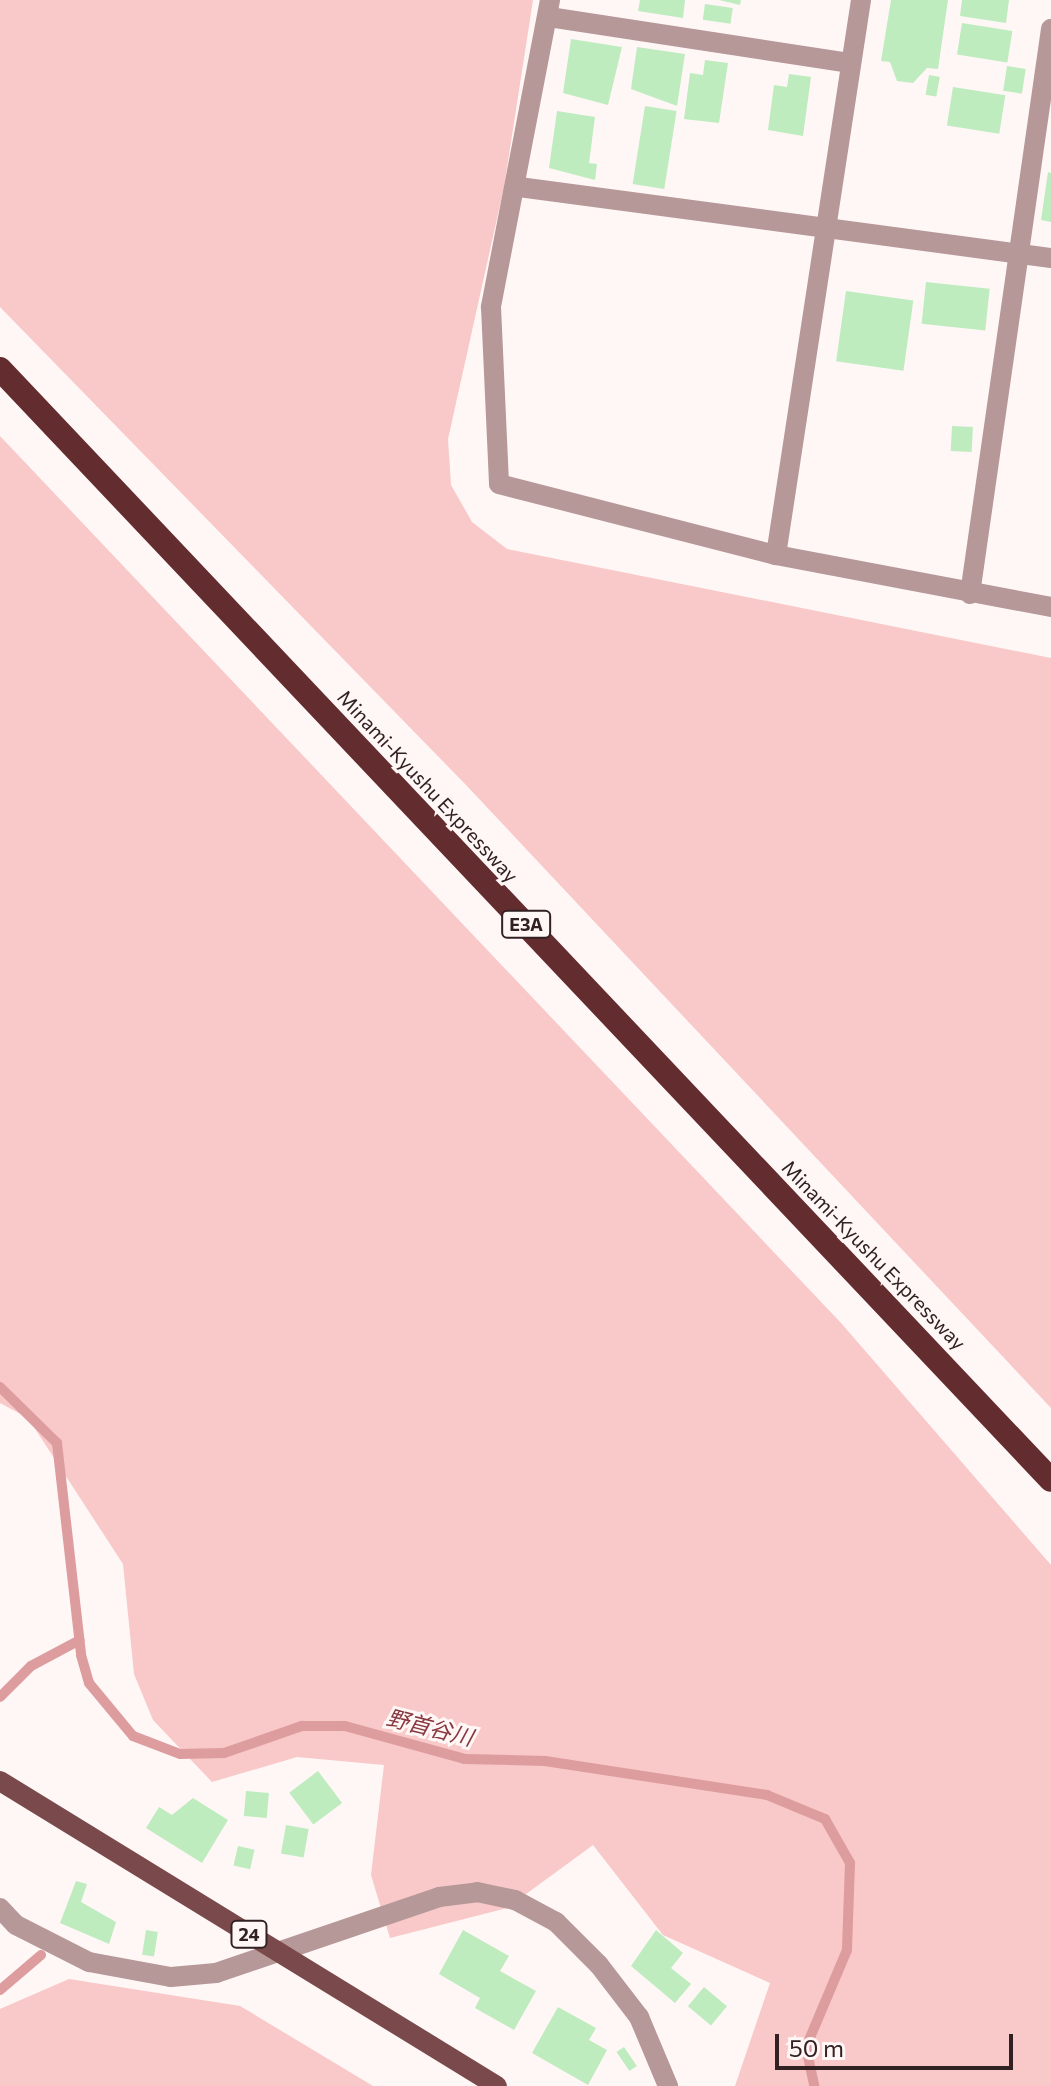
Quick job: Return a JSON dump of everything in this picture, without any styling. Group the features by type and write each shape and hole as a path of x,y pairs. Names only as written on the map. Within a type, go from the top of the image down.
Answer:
{"highway":[{"name":"Minami-Kyushu Expressway","path":"0,369 1051,1480"}],"main road":[{"name":"24","path":"0,1781 497,2086"}],"street":[{"path":"776,555 823,227 861,0"},
{"path":"851,63 550,9 519,187 491,307 499,484 776,555 1051,607"},
{"path":"970,594 1051,29"},
{"path":"519,187 1051,258"},
{"path":"0,1908 16,1925 89,1962 171,1977 280,1953 439,1897 477,1892 515,1900 556,1922 599,1965 639,2017 668,2086"}],"shaded area":[{"path":"0,0 533,0 504,187 448,439 451,485 472,522 507,549 1051,658 1051,1408 467,786 0,307"},
{"path":"0,436 841,1323 1051,1565 1051,2086 735,2086 770,1983 663,1935 593,1845 507,1908 390,1938 371,1875 384,1765 297,1757 212,1782 153,1720 134,1674 123,1564 28,1418 0,1403"},
{"path":"69,1979 240,2006 373,2086 0,2086 0,2009"}],"building":[{"path":"640,0 685,0 683,18 638,11"},
{"path":"719,0 741,0 740,5"},
{"path":"891,0 948,0 938,69 927,68 913,83 897,81 890,62 881,61"},
{"path":"962,0 1009,0 1006,23 960,16"},
{"path":"705,4 733,8 731,24 703,20"},
{"path":"962,23 1012,31 1007,63 957,55"},
{"path":"571,39 622,47 608,105 563,93"},
{"path":"637,47 685,54 677,106 631,89"},
{"path":"705,60 728,63 719,123 684,119 690,73 703,75"},
{"path":"1007,66 1026,69 1022,94 1003,91"},
{"path":"789,74 811,77 803,136 768,130 774,85 787,87"},
{"path":"929,75 940,77 936,97 926,95"},
{"path":"953,87 1005,95 999,134 947,126"},
{"path":"645,106 677,111 664,189 633,184"},
{"path":"557,111 595,117 589,163 597,164 595,180 549,168"},
{"path":"1048,172 1051,173 1051,222 1041,220"},
{"path":"926,282 990,289 985,330 922,324"},
{"path":"846,291 913,300 903,371 836,361"},
{"path":"952,426 973,427 972,452 951,451"},
{"path":"318,1771 342,1803 313,1825 289,1793"},
{"path":"246,1791 269,1793 267,1818 244,1816"},
{"path":"193,1798 228,1820 202,1863 146,1828 159,1807 172,1815"},
{"path":"286,1825 309,1829 304,1858 281,1854"},
{"path":"238,1846 255,1850 250,1869 234,1865"},
{"path":"76,1881 87,1884 81,1902 116,1922 109,1944 60,1923"},
{"path":"146,1930 158,1932 154,1957 142,1955"},
{"path":"463,1930 509,1956 500,1971 536,1991 514,2030 475,2008 480,1998 439,1974"},
{"path":"656,1930 683,1953 671,1968 691,1984 675,2003 631,1966"},
{"path":"704,1987 727,2006 711,2025 688,2006"},
{"path":"558,2007 596,2028 589,2040 607,2050 588,2085 532,2053"},
{"path":"624,2047 637,2066 629,2071 617,2052"}],"waterway":[{"name":"野首谷川","path":"0,1387 57,1443 81,1655 89,1683 133,1736 180,1754 224,1753 302,1726 345,1726 465,1759 545,1761 767,1795 825,1819 850,1863 847,1950 806,2047 814,2086"},
{"path":"0,1697 31,1666 80,1640"},
{"path":"0,1990 41,1955"}]}
